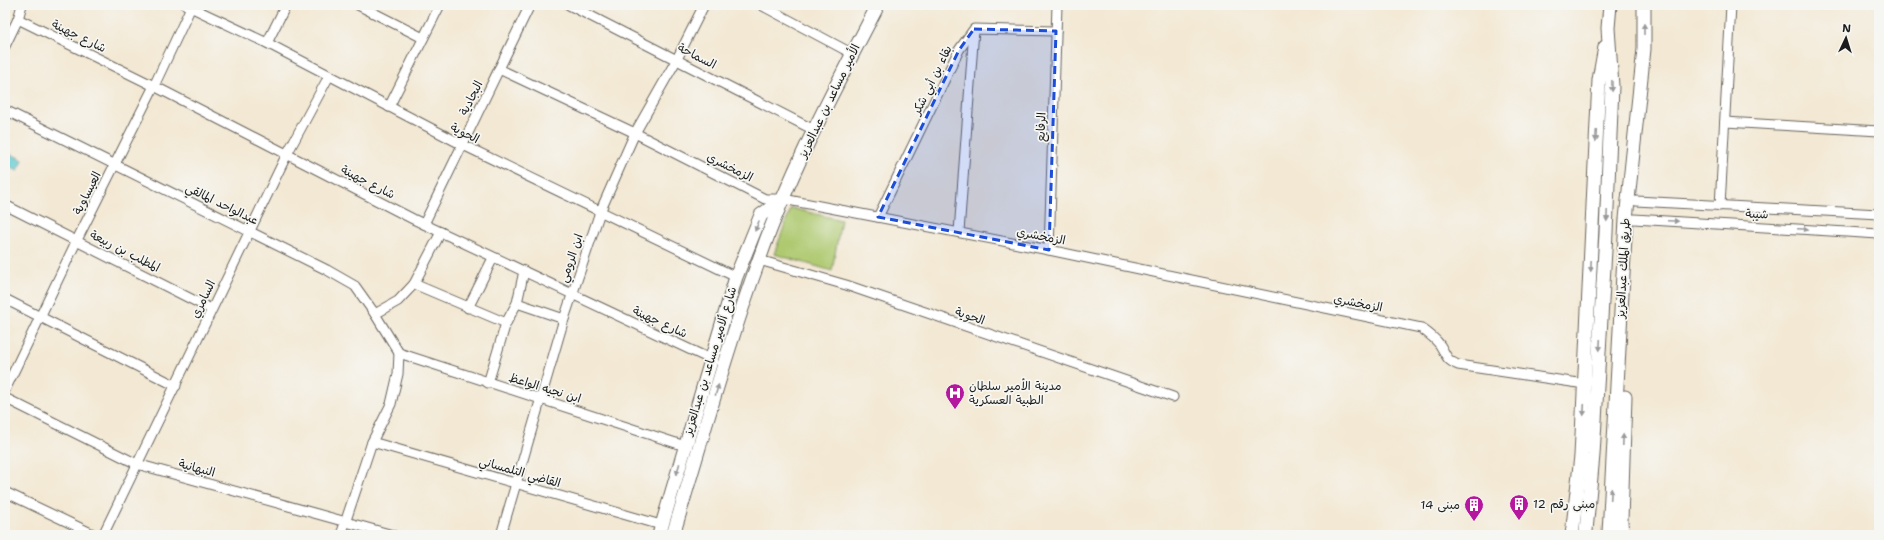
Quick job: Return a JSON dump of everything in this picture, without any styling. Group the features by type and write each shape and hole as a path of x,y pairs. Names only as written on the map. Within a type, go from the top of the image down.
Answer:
{"main road":[{"name":"الأمير مساعد بن عبدالعزيز","path":"673,535 759,260 783,199 814,130 878,5"},
{"name":"طريق الملك عبدالعزيز","path":"1586,531 1593,455 1606,233 1612,86 1608,28 1610,5"},
{"name":"طريق الملك عبدالعزيز","path":"1609,532 1626,219 1644,49 1644,5"},
{"path":"1572,535 1581,456 1599,80 1608,28"},
{"path":"1622,535 1621,521 1625,380 1644,49"},
{"name":"شارع ألامير مساعد بن عبدالعزيز","path":"660,530 710,358 736,277 762,215 783,199"},
{"path":"694,417 702,415 708,420"}],"street":[{"path":"5,46 18,19 22,5"},
{"path":"267,42 286,5"},
{"path":"358,5 423,38"},
{"path":"389,107 440,5"},
{"name":"السماحة","path":"570,5 814,130"},
{"name":"ابن الرومي","path":"501,535 542,399 564,319 600,212 635,133 678,59 704,5"},
{"path":"761,5 853,54"},
{"name":"الرفايع","path":"1049,250 1057,5"},
{"path":"1720,206 1731,5"},
{"name":"الحوية","path":"188,6 267,42 329,76 462,144 736,277"},
{"name":"العيساوية","path":"5,390 77,240 154,86 188,6"},
{"name":"البجادية","path":"424,224 528,6"},
{"name":"شارع جهينة","path":"18,19 154,86 493,258 710,358"},
{"path":"959,232 974,29 1056,31"},
{"name":"بقاء بن أبي شكر","path":"878,217 960,50 974,29"},
{"name":"الزمخشري","path":"499,69 635,133 765,198 783,199 959,232 1421,328 1432,336 1440,345 1448,361 1458,365 1585,384"},
{"name":"السامري","path":"103,535 176,386 211,308 287,154 329,76"},
{"name":"عبدالواحد المالقي","path":"5,110 250,231 355,286 375,314 399,353"},
{"path":"1725,122 1879,131"},
{"name":"شيبة","path":"1636,201 1879,214"},
{"name":"المطلب بن ربيعة","path":"5,205 211,308"},
{"name":"شيبة","path":"1634,219 1879,234"},
{"path":"375,314 398,301 414,284 441,232"},
{"path":"468,308 493,258"},
{"name":"الحوية","path":"759,260 846,286 1110,377 1173,397"},
{"path":"488,382 506,323 516,303 524,271"},
{"path":"414,284 506,323"},
{"path":"5,299 176,386"},
{"path":"516,303 564,319"},
{"path":"341,535 372,442 393,398 398,374 399,353"},
{"name":"ابن نجيه الواعظ","path":"399,353 685,446"},
{"name":"النبهانية","path":"5,398 137,464 392,535"},
{"name":"القاضي التلمساني","path":"372,442 516,483 660,530"},
{"path":"5,492 95,535"}],"highlighted area":[{"path":"974,29 1056,31 1049,250 878,217 959,50"}],"green space":[{"path":"791,208 841,220 832,271 774,254"}],"water":[{"path":"9,153 23,160 18,171 5,165"}],"place":[{"name":"مدينة الأمير سلطان الطبية العسكرية","path":"955,410"},
{"name":"مبنى رقم 12","path":"1519,521"},
{"name":"مبنى 14","path":"1474,522"}]}
